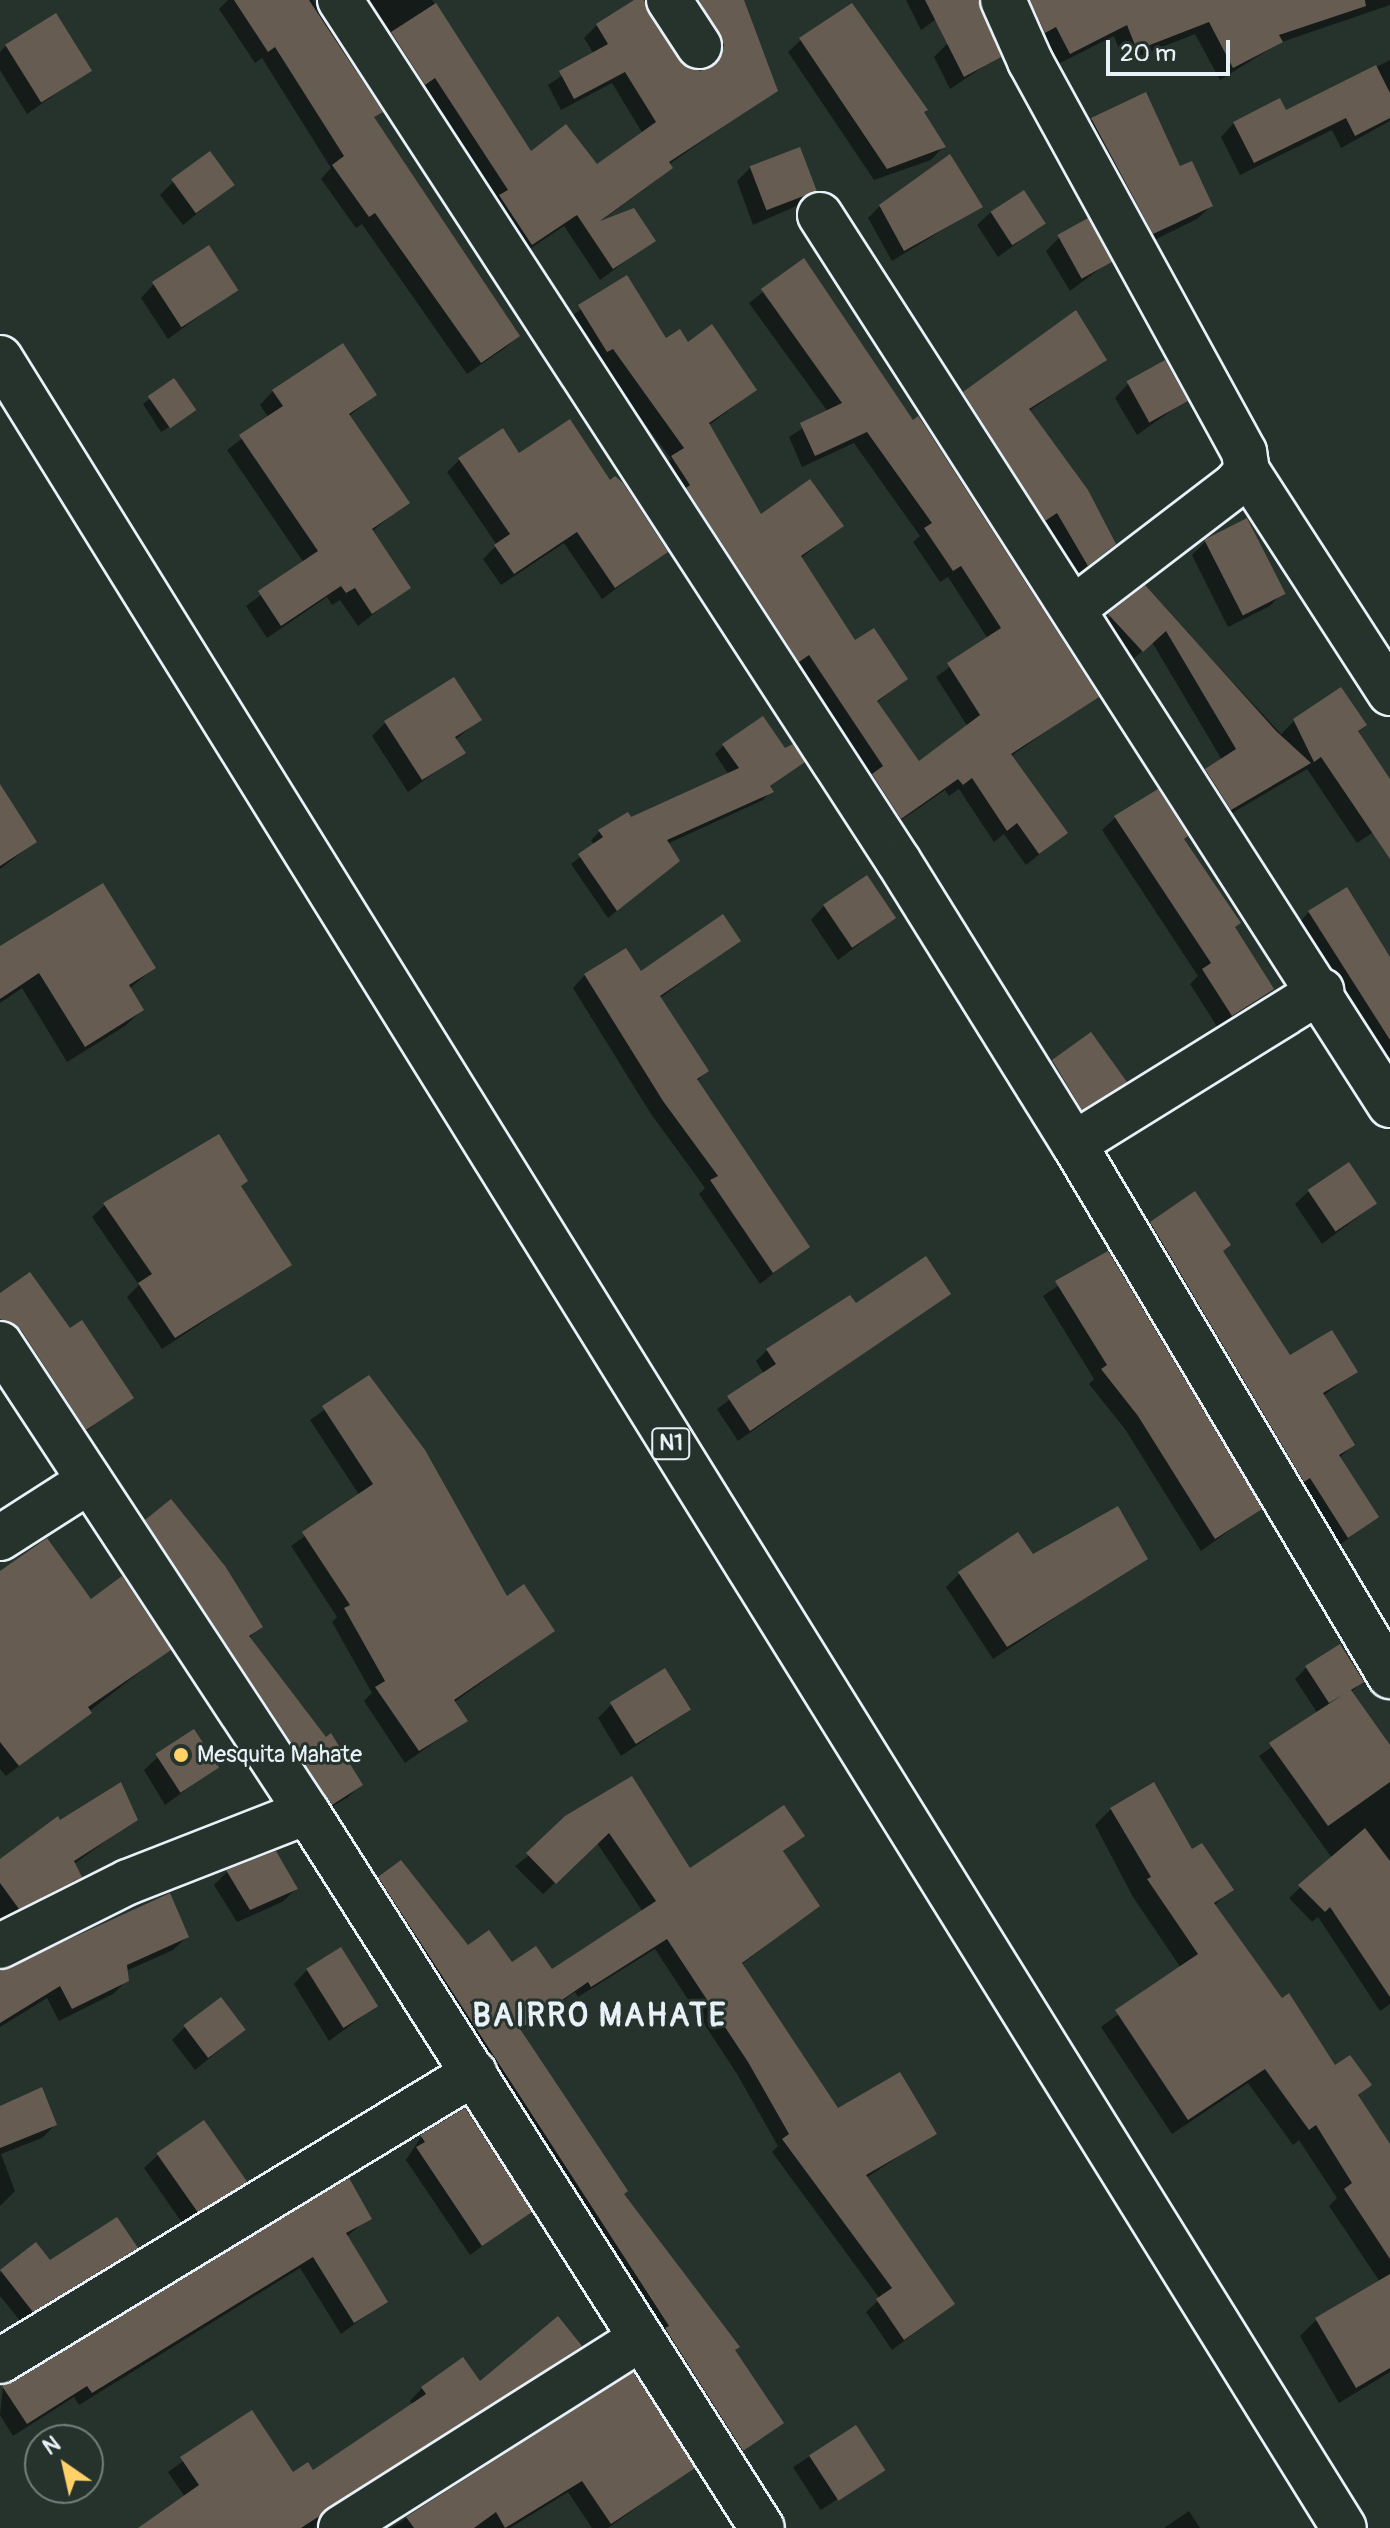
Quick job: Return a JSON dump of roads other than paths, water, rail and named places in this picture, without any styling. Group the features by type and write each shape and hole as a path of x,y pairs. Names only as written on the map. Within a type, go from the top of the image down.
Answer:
{"main road":[{"path":"340,0 899,862 1074,1144 1390,1676"},
{"path":"669,0 699,46"},
{"path":"1003,0 1030,61 1244,452 1247,471 1390,693"},
{"path":"820,215 1321,991 1390,1105"},
{"name":"N1","path":"0,358 1344,2528"},
{"path":"1073,609 1235,485 1247,471"},
{"path":"1074,1144 1321,991"},
{"path":"0,1344 307,1812 762,2528"},
{"path":"0,1538 89,1481"},
{"path":"0,1946 128,1882 307,1812"},
{"path":"0,2361 474,2073"},
{"path":"341,2528 641,2338"}],"place":[{"name":"Mesquita Mahate","path":"181,1755"}],"district":[{"name":"BAIRRO MAHATE","path":"600,2016"}]}
